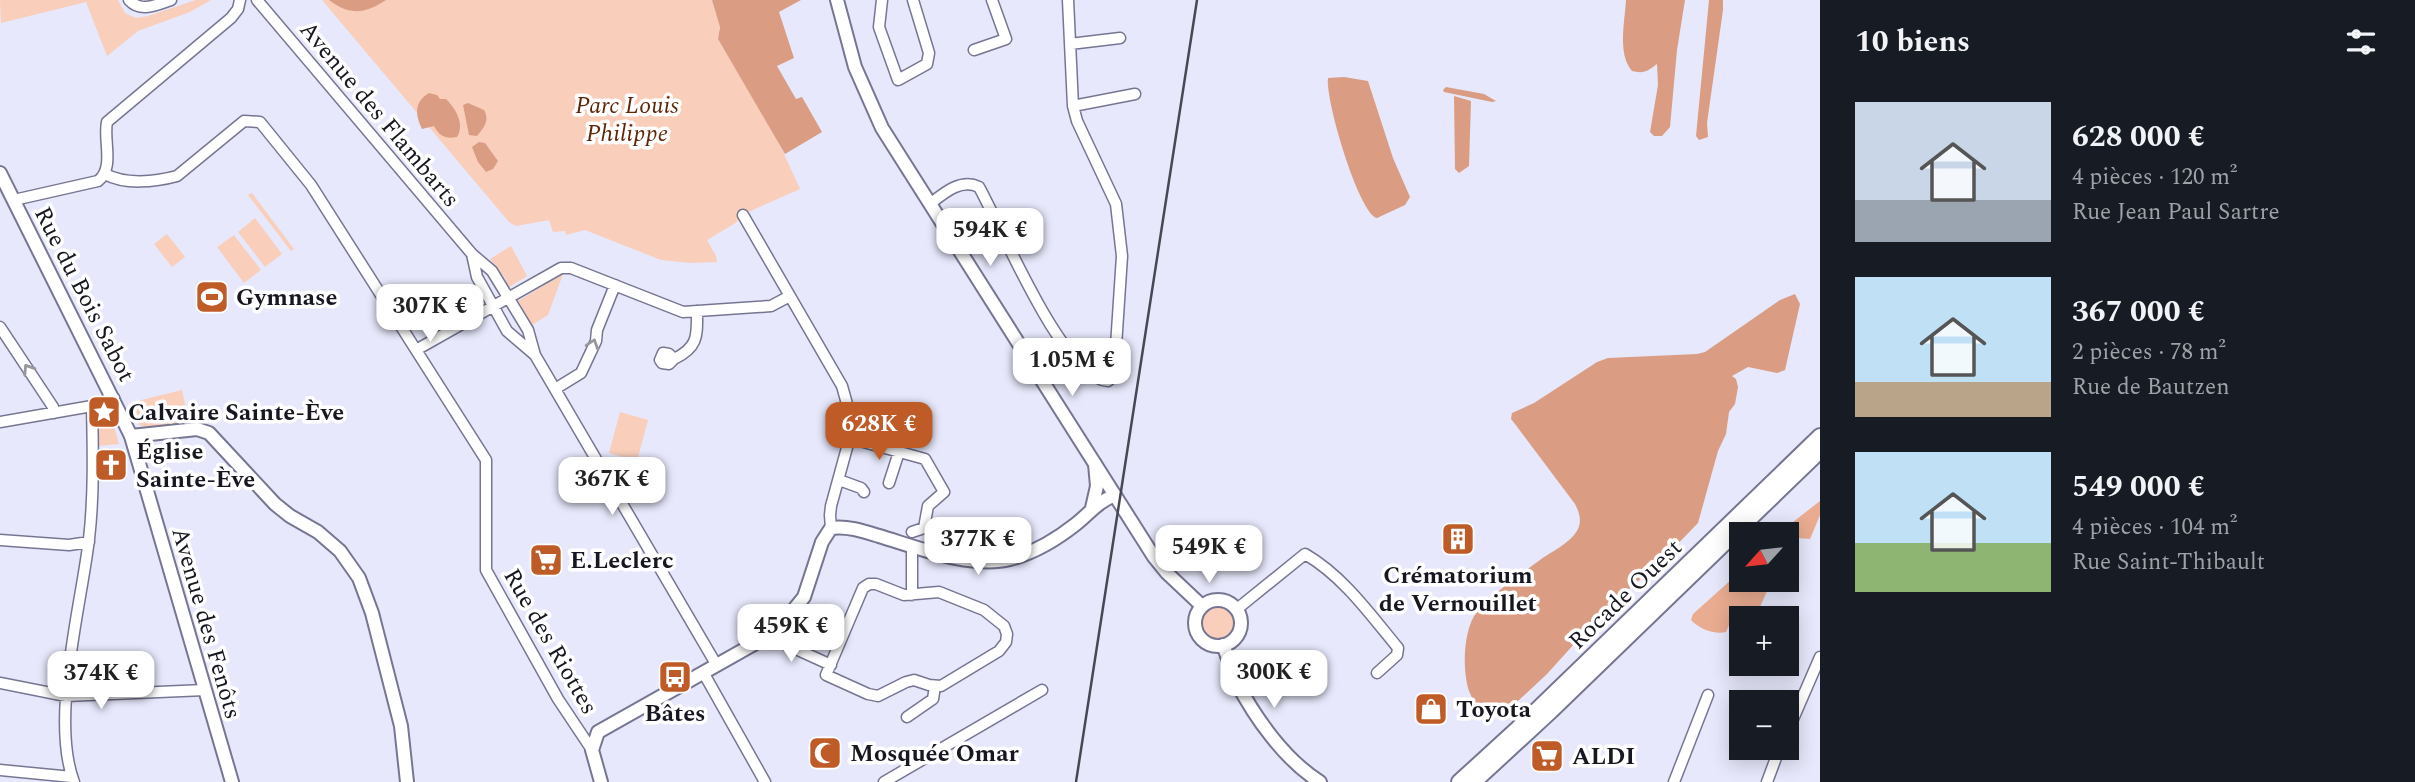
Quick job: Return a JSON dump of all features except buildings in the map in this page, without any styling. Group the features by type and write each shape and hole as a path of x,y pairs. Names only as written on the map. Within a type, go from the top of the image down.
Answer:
{"main road":[{"path":"836,0 849,52 881,128 1158,563 1202,606"},
{"name":"Rue du Bois Sabot","path":"0,173 131,436"},
{"path":"131,436 206,431 275,504 317,532 345,556 367,595 401,726 407,782"},
{"name":"Avenue des Fenôts","path":"131,436 232,782"},
{"name":"Rocade Ouest","path":"1459,782 1820,436"},
{"name":"Rocade Ouest","path":"1475,782 1820,451"},
{"path":"1095,464 1095,505"},
{"path":"1095,505 1105,480"},
{"path":"601,782 592,750 598,732 771,633 804,597 822,542 831,528 849,528 935,553 992,561 1010,559 1050,542 1076,524 1095,505 1115,495"},
{"path":"1220,600 1237,609 1241,628 1234,639 1223,645 1209,644 1197,632 1196,618 1202,606 1220,600"},
{"path":"1223,645 1235,678 1263,722 1298,766 1320,782"}],"street":[{"path":"129,0 134,6 145,8 171,0"},
{"path":"14,201 98,181 105,174 107,122 231,18 238,9 240,0"},
{"name":"Avenue des Flambarts","path":"257,0 472,254 491,268 528,330 535,355"},
{"path":"883,0 879,27 898,80 927,64 929,53 913,0"},
{"path":"974,50 1006,39 992,0"},
{"path":"930,204 961,184 979,187 1025,280 1072,356 1101,381 1108,381 1114,376 1122,256 1116,204 1077,121 1073,106 1068,0"},
{"path":"1070,44 1120,38"},
{"path":"1073,106 1135,94"},
{"name":"Rue des Riottes","path":"105,174 117,181 177,176 244,121 260,122 311,185 486,460 486,570 558,699 592,750"},
{"path":"743,215 842,386 849,411 849,438 830,515 831,528"},
{"path":"472,254 477,277 494,306 512,336 535,355 716,664"},
{"path":"416,350 561,268 571,268 683,312 771,306 790,296"},
{"path":"555,389 581,373 596,341 597,330 614,285"},
{"path":"674,359 683,355 697,339 697,311"},
{"path":"0,327 54,413"},
{"path":"0,422 92,406 114,398"},
{"path":"0,770 73,779 67,748 65,696 89,541 92,406"},
{"path":"849,438 925,459 944,492 928,506 924,528 912,532"},
{"path":"889,483 899,452"},
{"path":"839,480 861,488 864,492"},
{"path":"0,540 69,545 89,541"},
{"path":"912,545 912,594"},
{"path":"1237,609 1304,554 1324,565 1398,648 1397,655 1377,673"},
{"path":"876,584 904,595 939,592 985,610 997,618 1007,634 1006,642 999,651 942,686 914,680 878,696 867,694 826,675 831,665 863,588 876,584"},
{"path":"771,633 787,645 831,665"},
{"path":"1799,706 1819,661"},
{"path":"703,672 765,782"},
{"path":"0,683 65,696 205,691"},
{"path":"907,717 933,699 935,685"},
{"path":"884,782 1042,690"},
{"path":"1674,782 1708,695"},
{"path":"1767,782 1775,760"}],"green space":[{"path":"0,0 118,0 125,13 136,18 196,0 211,0 190,12 138,31 107,56 86,2 1,23"},
{"name":"Parc Louis Philippe","path":"322,0 712,0 720,25 718,39 774,132 800,189 739,216 737,222 707,240 717,262 661,260 585,230 566,235 565,231 553,232 549,220 516,226 509,222"},
{"path":"252,193 294,249 291,251 248,195"},
{"path":"255,218 282,254 265,267 238,232"},
{"path":"167,234 185,257 172,267 154,244"},
{"path":"234,235 261,270 244,283 217,247"},
{"path":"511,246 527,276 508,288 505,278 490,259"},
{"path":"563,274 548,315 532,325 518,301"},
{"path":"182,390 189,424 149,428 137,424 129,403"},
{"path":"620,412 648,420 637,461 609,453"},
{"path":"99,416 111,417 119,444 97,446"},
{"path":"1218,605 1230,611 1236,623 1230,635 1218,641 1206,635 1200,623 1206,611"}],"shaded area":[{"path":"329,0 386,0 371,8 351,11"},
{"path":"712,0 801,0 779,12 794,58 777,66 796,99 802,97 822,132 785,154 718,39 720,27"},
{"path":"1626,0 1685,0 1670,127 1662,136 1654,136 1650,132 1658,85 1657,64 1640,72 1632,71 1627,64 1623,47"},
{"path":"1709,0 1723,0 1723,10 1707,123 1708,137 1699,140 1696,136"},
{"path":"1344,77 1368,81 1393,158 1410,197 1405,205 1377,218 1361,198 1337,131 1328,78"},
{"path":"1446,87 1484,94 1496,101 1444,92"},
{"path":"429,93 446,99 453,107 460,122 457,137 444,136 434,126 422,129 417,109 421,100"},
{"path":"1454,96 1471,101 1469,166 1459,173 1455,169"},
{"path":"468,103 484,110 486,114 485,124 477,136 469,135 463,105"},
{"path":"479,142 485,143 498,161 493,169 486,172 472,147"},
{"path":"1795,294 1800,304 1785,370 1777,373 1748,367 1732,376 1738,387 1735,404 1729,412 1726,434 1718,451 1698,523 1663,559 1603,612 1547,674 1504,714 1487,717 1478,708 1469,691 1465,673 1466,639 1472,619 1498,592 1571,538 1580,522 1575,504 1511,419 1512,413 1534,403 1597,362 1608,358 1705,352 1780,300"},
{"path":"1820,501 1820,515 1810,539 1799,538 1799,522 1793,522"},
{"path":"1729,582 1729,592 1767,592 1760,606 1729,606 1729,625 1726,632 1703,629 1691,620 1693,614"}],"railway":[{"path":"1076,782 1197,0"}],"place":[{"name":"Gymnase","path":"212,297"},
{"name":"Calvaire Sainte-Ève","path":"104,412"},
{"name":"Église Sainte-Ève","path":"111,465"},
{"name":"Crématorium de Vernouillet","path":"1458,539"},
{"name":"E.Leclerc","path":"546,560"},
{"name":"Bâtes","path":"675,677"},
{"name":"Toyota","path":"1431,709"},
{"name":"Mosquée Omar","path":"825,753"},
{"name":"ALDI","path":"1547,756"}]}
